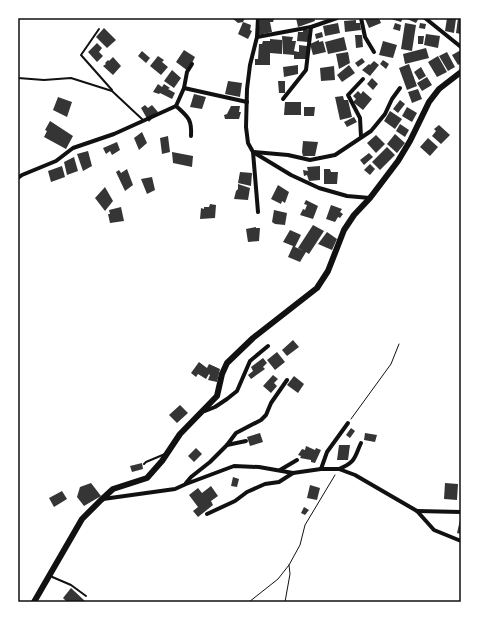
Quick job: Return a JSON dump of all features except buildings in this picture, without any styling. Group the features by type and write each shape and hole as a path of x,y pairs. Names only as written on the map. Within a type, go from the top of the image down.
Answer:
{"main road":[{"path":"34,602 82,519 114,489 147,478 168,453 180,434 217,396 222,374 227,363 253,338 317,288 328,271 344,230 354,215 370,198 410,141 419,122 439,89 461,72"}],"street":[{"path":"258,18 257,37 250,65 247,89 246,127 248,143 253,152 258,212"},
{"path":"257,37 312,27 337,18"},
{"path":"361,18 364,37 374,52"},
{"path":"425,18 461,47"},
{"path":"283,99 306,70 312,27"},
{"path":"18,178 56,161 73,148 114,134 176,106 184,88 187,72 192,64"},
{"path":"361,138 360,118 348,95 362,79"},
{"path":"184,88 247,102"},
{"path":"253,152 310,160 335,155 371,131 385,114 392,99 400,88"},
{"path":"176,106 192,123 191,136"},
{"path":"253,152 291,175 320,188 346,196 370,198"},
{"path":"201,412 215,407 237,391 250,361 268,346"},
{"path":"186,484 191,477 210,462 227,445 236,433 261,420 266,415 271,403 287,380"},
{"path":"321,469 327,452 348,423"},
{"path":"227,445 246,441"},
{"path":"338,469 354,460 362,443"},
{"path":"280,470 297,460"},
{"path":"101,500 175,489 234,466 259,466 293,473 321,469 338,469 355,475 417,511 434,530 461,541"},
{"path":"207,514 235,501 247,492 265,484 279,482 293,473"},
{"path":"417,511 461,512"}],"lane":[{"path":"99,29 81,55 116,95"},
{"path":"18,78 44,80 71,78 112,91 143,121"},
{"path":"144,464 168,453"},
{"path":"48,576 71,585 86,596"}],"path":[{"path":"348,423 391,364 399,344"},
{"path":"249,602 278,579 289,564 300,545 305,525 338,469"},
{"path":"285,602 290,574 289,564"}]}
